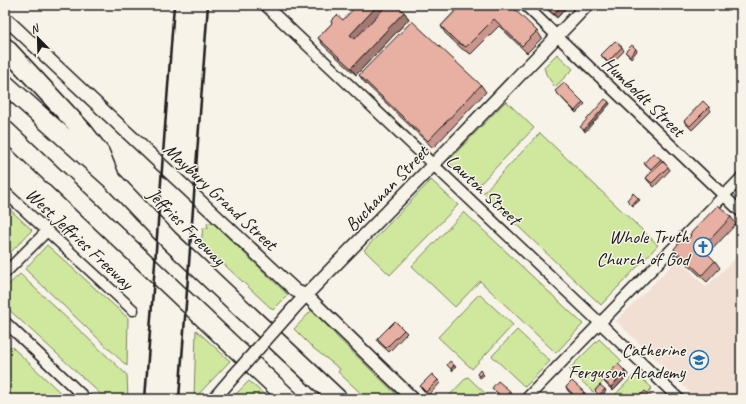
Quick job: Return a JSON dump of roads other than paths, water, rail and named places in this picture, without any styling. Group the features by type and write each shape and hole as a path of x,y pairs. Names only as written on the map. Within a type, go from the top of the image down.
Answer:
{"highway":[{"path":"5,48 84,131 100,153 110,179"},
{"name":"Jeffries Freeway","path":"5,84 110,179 169,240 338,399"},
{"path":"5,130 289,399"},
{"path":"5,138 32,156"}],"street":[{"name":"Lawton Street","path":"265,5 679,399"},
{"name":"Humboldt Street","path":"525,5 741,212"},
{"name":"Buchanan Street","path":"218,397 232,378 306,295 587,5"},
{"name":"Maybury Grand Street","path":"5,18 296,291 306,295 413,399"},
{"path":"526,399 741,178"},
{"name":"West Jeffries Freeway","path":"5,192 133,310"},
{"path":"5,273 47,231"},
{"path":"5,322 86,399"}],"railway":[{"path":"145,399 174,5"},
{"path":"179,399 208,5"}],"place":[{"name":"Whole Truth Church of God","path":"703,247"},
{"name":"Catherine Ferguson Academy","path":"699,360"}]}
